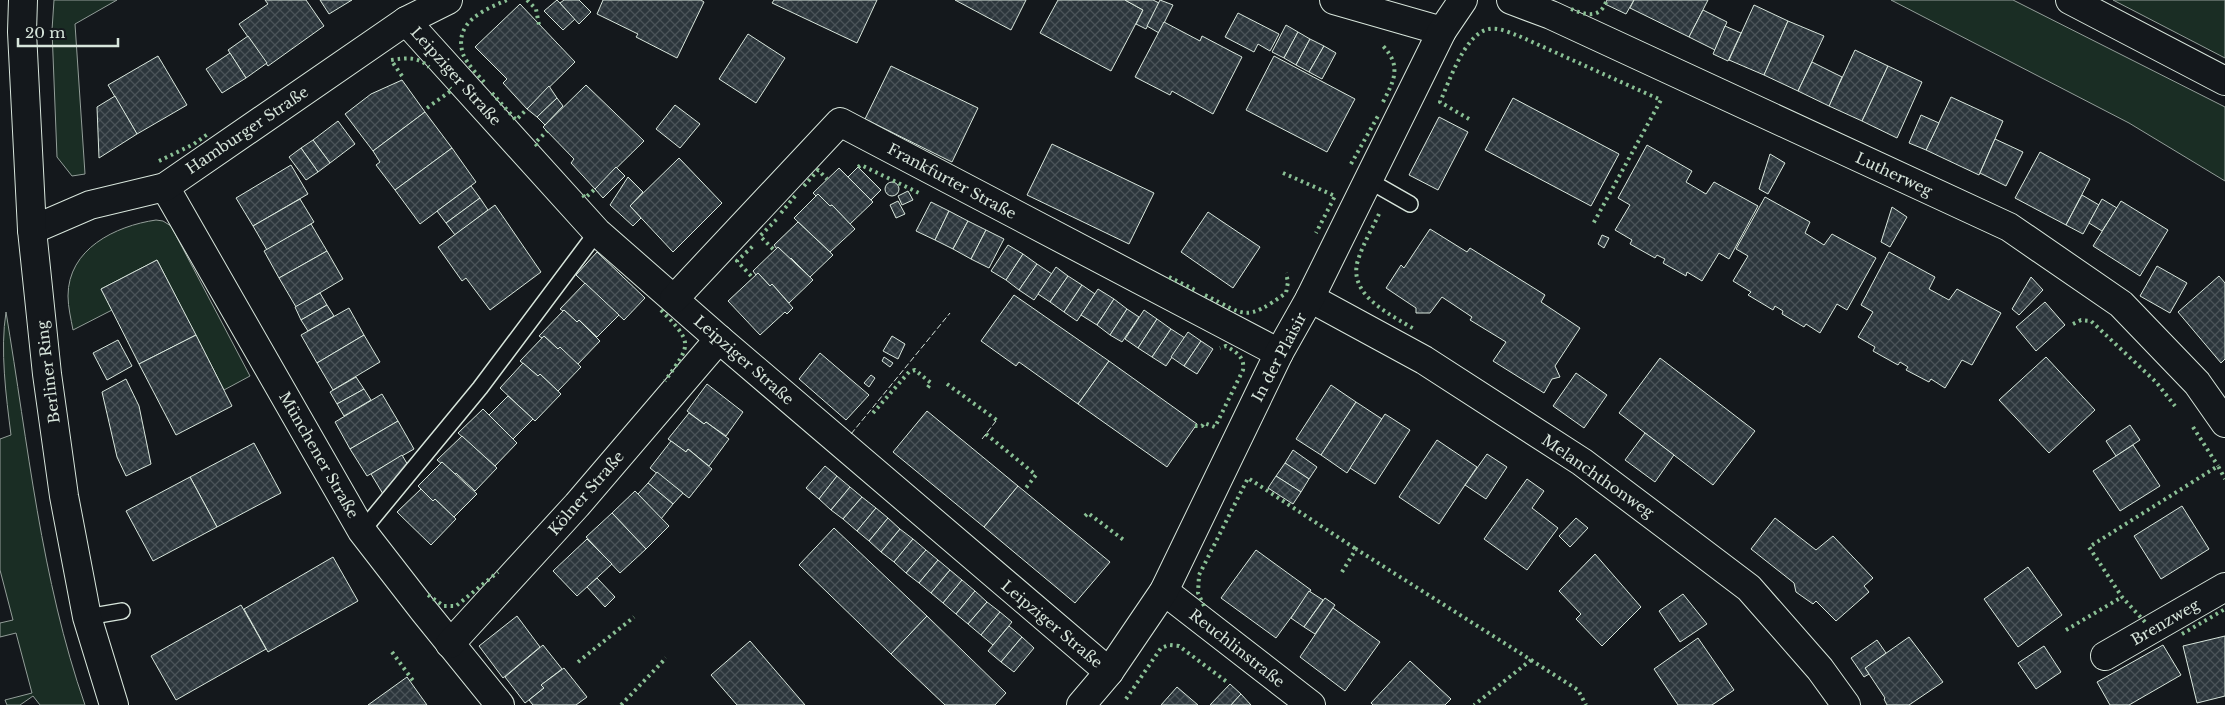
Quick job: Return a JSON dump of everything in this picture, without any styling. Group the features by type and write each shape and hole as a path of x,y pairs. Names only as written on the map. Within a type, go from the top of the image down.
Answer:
{"street":[{"name":"Berliner Ring","path":"23,0 22,32 32,230 47,374 62,477 87,617 114,705"},
{"name":"Hamburger Straße","path":"32,230 90,205 165,187 406,21 448,0"},
{"path":"1334,0 1442,31"},
{"name":"In der Plaisir","path":"1081,705 1109,672 1164,591 1279,353 1310,298 1442,31 1463,0"},
{"name":"Lutherweg","path":"1511,0 1551,15 2008,227 2122,304 2197,383 2225,423"},
{"path":"2070,0 2225,81"},
{"name":"Leipziger Straße","path":"406,21 597,232 719,339 1109,672"},
{"name":"Frankfurter Straße","path":"674,299 762,194 840,122 1279,353"},
{"name":"Münchener Straße","path":"165,187 362,531 500,705"},
{"name":"Melanchthonweg","path":"1310,298 1424,360 1582,462 1680,534 1749,588 1820,669 1846,705"},
{"name":"Kölner Straße","path":"450,644 577,505 719,339"},
{"name":"Brenzweg","path":"2105,656 2225,587"},
{"name":"Reuchlinstraße","path":"1164,591 1311,705"}],"lane":[{"path":"1368,180 1410,204"},
{"path":"362,531 480,388 597,232"},
{"path":"87,617 122,611"}],"green space":[{"path":"54,0 117,0 75,24 85,174 72,176 57,157 52,30"},
{"path":"1891,0 2013,0 2225,107 2225,181 2129,123"},
{"path":"2113,0 2225,0 2225,58"},
{"path":"156,220 163,221 171,226 250,376 224,390 157,260 101,289 112,310 73,330 68,300 70,279 76,265 85,253 110,234 140,223"},
{"path":"6,312 46,560 57,609 85,705 40,705 33,696 20,705 7,705 5,700 32,693 16,633 0,637 0,623 13,620 0,570 0,439 11,435 4,357"}],"building":[{"path":"265,0 306,0 324,26 268,66 239,24 268,4"},
{"path":"320,0 352,0 329,14"},
{"path":"557,0 575,19 563,30 544,11"},
{"path":"564,0 579,0 591,12 579,24 560,3"},
{"path":"603,0 701,0 704,2 677,58 636,37 638,34 597,14"},
{"path":"774,0 877,0 857,43 772,3"},
{"path":"955,0 1026,0 1011,30"},
{"path":"1058,0 1125,0 1143,10 1111,71 1040,33"},
{"path":"1125,0 1153,0 1159,3 1146,29 1136,24 1143,10"},
{"path":"1160,0 1173,5 1159,33 1147,26"},
{"path":"1607,0 1634,0 1626,14 1605,4"},
{"path":"1634,0 1708,0 1689,37 1630,8"},
{"path":"520,4 575,62 527,109 503,83 507,79 475,47"},
{"path":"1754,5 1788,21 1764,75 1729,60"},
{"path":"1703,10 1727,22 1715,50 1689,37"},
{"path":"1238,13 1279,34 1270,51 1258,44 1254,52 1225,37"},
{"path":"1788,21 1824,36 1798,91 1764,75"},
{"path":"1164,22 1200,41 1202,36 1242,57 1213,114 1172,91 1170,95 1135,77"},
{"path":"1286,25 1298,32 1284,58 1272,52"},
{"path":"1725,26 1741,33 1728,61 1713,54"},
{"path":"1298,32 1310,39 1296,65 1284,58"},
{"path":"748,34 785,58 756,103 719,79"},
{"path":"248,36 267,63 246,78 228,50"},
{"path":"1310,39 1324,46 1309,72 1296,65"},
{"path":"1324,46 1336,53 1322,79 1309,72"},
{"path":"1855,50 1888,66 1862,121 1829,106"},
{"path":"230,53 246,78 222,93 206,69"},
{"path":"158,56 187,105 137,134 108,85"},
{"path":"1274,56 1355,99 1327,152 1246,110"},
{"path":"1812,62 1842,77 1829,106 1798,91"},
{"path":"891,66 978,108 952,162 865,119"},
{"path":"1888,66 1922,82 1897,138 1862,121"},
{"path":"402,80 425,112 373,151 345,114 371,94"},
{"path":"586,85 644,141 595,189 571,163 574,159 543,127"},
{"path":"549,86 557,98 537,117 527,109"},
{"path":"115,96 137,134 99,158 97,107"},
{"path":"1951,97 2003,121 1979,175 1926,150"},
{"path":"557,98 563,106 545,125 537,117"},
{"path":"1513,98 1619,154 1591,206 1485,150"},
{"path":"675,105 700,124 680,148 656,129"},
{"path":"425,112 452,148 395,190 376,165 380,162 373,151"},
{"path":"1921,115 1939,123 1926,150 1909,143"},
{"path":"1439,117 1468,132 1438,190 1409,175"},
{"path":"338,121 355,144 330,163 313,140"},
{"path":"1995,139 2023,152 2006,186 1980,173"},
{"path":"313,140 330,163 318,172 301,148"},
{"path":"1052,144 1154,193 1129,244 1027,195"},
{"path":"1647,145 1692,171 1686,182 1706,194 1714,182 1758,206 1729,259 1719,253 1702,281 1687,272 1686,276 1663,263 1665,259 1657,255 1655,258 1630,244 1632,240 1615,230 1630,205 1618,198"},
{"path":"301,148 318,172 306,180 289,157"},
{"path":"452,148 476,182 420,224 395,190"},
{"path":"2040,152 2090,179 2066,225 2015,198"},
{"path":"1770,154 1785,163 1768,194 1759,189"},
{"path":"679,158 722,203 673,252 630,206"},
{"path":"291,165 308,194 253,226 236,198"},
{"path":"616,167 625,176 603,198 595,189"},
{"path":"858,167 881,190 871,200 848,177"},
{"path":"839,168 873,202 850,224 832,205 830,206 818,194 816,196 813,193"},
{"path":"628,177 643,192 630,206 641,218 633,226 610,205"},
{"path":"892,182 897,184 899,189 897,194 892,196 887,194 885,189 887,184"},
{"path":"471,186 480,198 446,223 437,211"},
{"path":"908,191 913,200 902,205 898,196"},
{"path":"818,194 830,206 832,205 855,229 830,252 794,218"},
{"path":"2082,195 2099,205 2083,234 2066,225"},
{"path":"1765,197 1810,222 1805,233 1824,245 1832,234 1876,258 1847,310 1837,304 1820,333 1806,324 1804,327 1782,314 1783,311 1775,306 1773,310 1748,295 1751,292 1733,281 1748,256 1736,249"},
{"path":"480,198 488,210 455,235 446,223"},
{"path":"300,199 314,222 267,250 253,226"},
{"path":"2102,199 2117,208 2102,231 2089,223"},
{"path":"898,201 905,214 896,218 890,205"},
{"path":"2121,201 2168,230 2140,276 2093,246"},
{"path":"931,202 949,211 935,240 916,231"},
{"path":"495,205 541,272 490,310 466,278 462,281 438,247"},
{"path":"1892,207 1907,217 1890,247 1881,242"},
{"path":"949,211 968,221 953,249 935,240"},
{"path":"1208,212 1260,247 1233,288 1181,252"},
{"path":"968,221 986,230 971,259 953,249"},
{"path":"798,222 833,255 810,277 791,258 774,245"},
{"path":"311,224 327,251 279,278 264,251"},
{"path":"1430,229 1467,252 1470,248 1545,295 1541,302 1580,328 1555,366 1560,377 1552,379 1544,393 1493,361 1506,342 1470,320 1472,317 1442,297 1430,313 1416,313 1416,308 1386,288 1401,265 1404,268"},
{"path":"986,230 1004,239 989,268 971,259"},
{"path":"1602,235 1609,238 1604,248 1598,244"},
{"path":"1008,245 1023,254 1006,280 991,271"},
{"path":"778,247 813,280 789,303 772,284 770,286 758,273 756,275 753,271"},
{"path":"327,251 343,279 296,307 279,278"},
{"path":"597,252 645,298 624,320 576,275"},
{"path":"1889,252 1935,277 1929,289 1949,300 1957,289 2001,313 1972,365 1962,360 1945,388 1931,379 1929,382 1906,370 1908,367 1900,362 1898,365 1873,351 1875,347 1858,337 1873,312 1861,305"},
{"path":"1023,254 1037,264 1019,290 1006,280"},
{"path":"157,260 196,335 139,364 101,289"},
{"path":"1037,264 1052,274 1034,300 1019,290"},
{"path":"2157,266 2187,283 2170,313 2140,296"},
{"path":"1056,267 1068,276 1050,302 1038,294"},
{"path":"758,273 770,286 772,284 793,308 787,314 785,312 760,335 728,301"},
{"path":"1068,276 1082,285 1064,312 1050,302"},
{"path":"2219,276 2225,283 2225,359 2221,363 2178,312"},
{"path":"2031,277 2043,290 2019,315 2012,309"},
{"path":"585,283 619,315 597,337 579,320 577,322 564,310 560,309"},
{"path":"1082,285 1095,294 1077,321 1064,312"},
{"path":"1098,289 1114,299 1097,325 1081,315"},
{"path":"320,293 327,305 301,320 295,307"},
{"path":"1014,295 1109,361 1078,404 1019,362 1016,366 981,341"},
{"path":"1114,299 1127,309 1110,335 1097,325"},
{"path":"2045,302 2065,325 2036,351 2016,327"},
{"path":"327,305 334,316 308,331 301,320"},
{"path":"349,308 364,335 317,363 301,335"},
{"path":"1127,309 1139,317 1122,342 1110,335"},
{"path":"564,310 577,322 579,320 600,341 577,365 560,347 558,349 544,336 542,338 539,336"},
{"path":"1144,310 1157,319 1138,348 1125,339"},
{"path":"1157,319 1171,329 1152,357 1138,348"},
{"path":"1171,329 1185,338 1166,366 1152,357"},
{"path":"1188,332 1201,341 1184,366 1171,357"},
{"path":"196,335 232,406 176,435 139,364"},
{"path":"364,335 380,362 333,390 317,363"},
{"path":"544,336 558,349 560,347 581,367 558,391 540,374 538,376 520,361"},
{"path":"892,336 905,344 898,359 883,351"},
{"path":"118,340 132,366 107,380 93,353"},
{"path":"1201,341 1213,349 1197,374 1184,366"},
{"path":"820,353 869,395 846,420 799,379"},
{"path":"884,357 893,363 890,367 882,361"},
{"path":"2046,357 2095,410 2049,453 1999,400"},
{"path":"1660,358 1755,431 1713,485 1619,413"},
{"path":"1109,361 1197,424 1167,467 1078,404"},
{"path":"523,363 538,376 540,374 561,394 535,421 500,388"},
{"path":"1576,373 1607,395 1584,428 1553,406"},
{"path":"871,375 875,378 869,387 864,383"},
{"path":"356,377 364,389 337,404 330,392"},
{"path":"126,379 139,406 151,464 126,476 117,457 102,392"},
{"path":"707,384 743,412 726,436 706,422 704,424 687,411"},
{"path":"1331,385 1356,402 1321,455 1296,439"},
{"path":"364,389 371,400 344,416 337,404"},
{"path":"382,394 398,421 350,449 335,422"},
{"path":"508,396 533,419 513,439 489,415"},
{"path":"1356,402 1382,419 1347,473 1321,455"},
{"path":"483,409 517,443 495,466 458,433"},
{"path":"927,411 1018,486 984,527 893,452"},
{"path":"689,413 704,424 706,422 729,439 709,466 688,449 686,452 668,439"},
{"path":"1385,414 1410,430 1375,484 1350,468"},
{"path":"398,421 414,449 367,476 350,449"},
{"path":"2130,425 2140,440 2116,456 2106,441"},
{"path":"1645,433 1674,455 1655,482 1625,460"},
{"path":"462,436 497,468 475,491 456,473 455,475 437,460"},
{"path":"1437,440 1477,467 1439,524 1399,497"},
{"path":"671,441 686,452 688,449 712,469 689,498 650,468"},
{"path":"254,443 281,493 217,527 190,477"},
{"path":"2133,445 2160,486 2120,511 2093,471"},
{"path":"1293,450 1317,467 1309,479 1285,463"},
{"path":"1487,454 1507,467 1486,499 1465,485"},
{"path":"402,455 409,467 383,494 371,474"},
{"path":"442,462 477,494 454,517 435,499 433,501 418,486"},
{"path":"1285,463 1309,479 1301,492 1276,476"},
{"path":"825,466 837,476 819,499 806,488"},
{"path":"657,472 683,493 673,504 648,483"},
{"path":"837,476 850,487 831,510 819,499"},
{"path":"1276,476 1301,492 1293,504 1268,488"},
{"path":"190,477 217,527 153,561 126,511"},
{"path":"1527,479 1544,491 1532,508 1558,528 1527,570 1484,539"},
{"path":"648,483 673,504 661,519 638,494"},
{"path":"1018,486 1110,562 1075,603 984,527"},
{"path":"850,487 862,497 843,519 831,510"},
{"path":"421,489 433,501 435,499 456,519 431,545 397,512"},
{"path":"635,491 669,526 646,549 612,513"},
{"path":"862,497 876,508 857,531 843,519"},
{"path":"2182,506 2209,549 2161,579 2134,536"},
{"path":"876,508 888,518 869,541 857,531"},
{"path":"612,513 646,549 620,573 586,537"},
{"path":"888,518 900,529 881,552 869,541"},
{"path":"1576,518 1588,528 1570,547 1559,536"},
{"path":"1775,518 1816,550 1833,536 1873,578 1864,586 1869,592 1836,621 1816,601 1813,604 1796,592 1794,583 1751,549"},
{"path":"834,528 927,616 891,654 799,565"},
{"path":"900,529 913,539 894,562 881,552"},
{"path":"587,539 612,564 577,596 553,571"},
{"path":"913,539 926,550 906,573 894,562"},
{"path":"926,550 938,560 919,583 906,573"},
{"path":"1256,550 1311,590 1276,638 1221,598"},
{"path":"1595,554 1641,607 1602,646 1576,619 1581,614 1559,591"},
{"path":"333,557 358,601 268,652 244,609"},
{"path":"938,560 950,570 931,593 919,583"},
{"path":"2028,567 2062,615 2018,647 1984,599"},
{"path":"950,570 962,580 943,603 931,593"},
{"path":"597,578 615,597 605,607 587,587"},
{"path":"962,580 975,591 956,614 943,603"},
{"path":"975,591 987,602 968,624 956,614"},
{"path":"1309,591 1323,600 1304,627 1291,618"},
{"path":"1683,594 1707,624 1680,642 1659,611"},
{"path":"1325,598 1335,605 1315,634 1304,627"},
{"path":"987,602 1000,612 981,635 968,624"},
{"path":"241,605 266,649 176,700 151,656"},
{"path":"1333,608 1380,642 1345,691 1300,657"},
{"path":"1000,612 1012,622 993,645 981,635"},
{"path":"517,616 540,647 503,678 479,646"},
{"path":"927,616 1006,693 995,705 945,705 891,654"},
{"path":"1009,626 1022,637 1001,662 988,651"},
{"path":"2225,636 2225,696 2197,703 2183,646"},
{"path":"1022,637 1034,648 1014,672 1001,662"},
{"path":"1909,637 1943,682 1909,705 1887,705 1885,698 1865,668"},
{"path":"1698,638 1734,690 1712,705 1678,705 1654,669"},
{"path":"1877,640 1886,653 1865,668 1869,674 1864,677 1851,658"},
{"path":"750,641 805,705 737,705 711,675"},
{"path":"543,645 562,669 541,685 544,688 525,703 505,677"},
{"path":"2163,645 2181,675 2129,705 2110,705 2097,682"},
{"path":"2044,646 2061,672 2036,689 2018,663"},
{"path":"1410,661 1451,699 1445,705 1373,705 1371,703"},
{"path":"564,668 587,697 576,705 533,705 529,700 544,688 541,685"},
{"path":"407,677 427,705 368,705"},
{"path":"1230,684 1241,694 1231,705 1210,705"},
{"path":"1177,687 1198,705 1161,705"},
{"path":"1241,694 1251,705 1231,705"}],"hedge":[{"path":"484,82 463,54 462,33 466,25 480,13 507,0"},
{"path":"527,0 536,9 539,25"},
{"path":"1571,9 1591,14 1603,8 1606,2"},
{"path":"1469,119 1440,102 1465,49 1480,32 1489,29 1497,29 1519,36 1661,100 1593,224"},
{"path":"1383,46 1393,60 1394,74 1383,102"},
{"path":"402,76 391,60 416,59 429,67"},
{"path":"427,108 452,90 450,88"},
{"path":"492,93 516,120 527,109"},
{"path":"1351,164 1378,116"},
{"path":"537,146 535,143 547,131"},
{"path":"159,161 194,144 209,133"},
{"path":"858,167 861,165 921,194"},
{"path":"804,186 818,170 827,179"},
{"path":"1283,173 1335,196 1316,233"},
{"path":"583,195 585,198 595,189"},
{"path":"781,213 796,195"},
{"path":"1379,214 1358,260 1356,272 1359,283 1373,302 1414,329"},
{"path":"773,249 760,236 777,219"},
{"path":"751,276 737,261 754,245"},
{"path":"1205,295 1238,311 1253,312 1286,293 1288,282 1286,273"},
{"path":"1169,277 1197,291"},
{"path":"661,310 679,330 685,344 680,359 665,381"},
{"path":"2073,324 2081,320 2091,321 2156,382 2175,406"},
{"path":"1195,426 1202,426 1204,423 1215,427 1243,370 1243,362 1239,355 1226,346 1220,348"},
{"path":"873,413 909,372 915,370 931,383 926,390"},
{"path":"947,384 998,421"},
{"path":"2193,427 2218,466"},
{"path":"986,434 1036,475 1025,489"},
{"path":"2145,622 2122,597 2089,547 2218,466 2225,479"},
{"path":"1204,606 1198,593 1199,575 1248,478 1356,549"},
{"path":"1085,516 1088,513 1125,541"},
{"path":"1342,572 1356,549 1531,660 1474,705"},
{"path":"428,595 444,606 456,606 498,572"},
{"path":"2066,630 2122,597"},
{"path":"2182,634 2225,609"},
{"path":"578,662 634,617"},
{"path":"1126,699 1161,648 1169,645 1179,646 1227,682"},
{"path":"392,652 414,682"},
{"path":"621,705 666,658"},
{"path":"1531,660 1578,690 1586,705"}],"fence":[{"path":"851,434 950,313"},
{"path":"982,439 996,421"}]}
